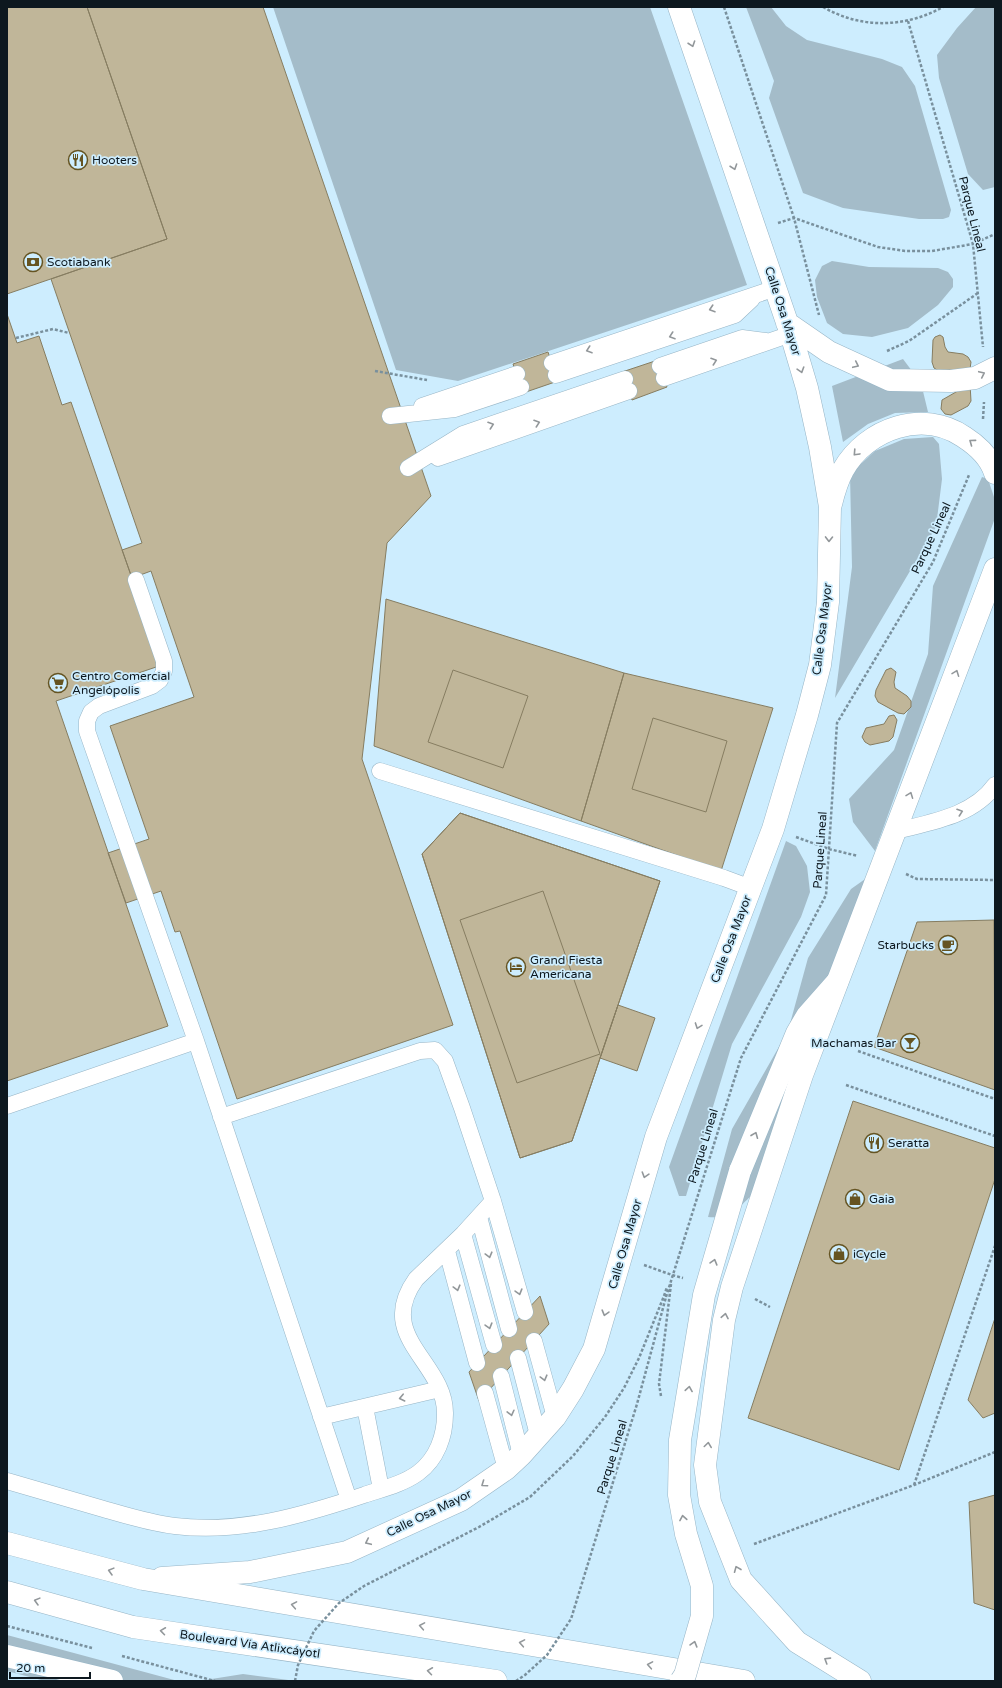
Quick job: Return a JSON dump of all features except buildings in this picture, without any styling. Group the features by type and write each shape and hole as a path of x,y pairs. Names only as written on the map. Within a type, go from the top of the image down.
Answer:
{"street":[{"name":"Calle Osa Mayor","path":"143,1579 250,1572 347,1552 461,1500 513,1462 555,1416 573,1389 594,1348 656,1138 772,829 807,715 820,665 828,602 830,507 820,447 807,388 766,292 679,7"},
{"path":"783,333 890,380 951,381 974,378 990,370"},
{"path":"830,507 835,488 843,470 855,454 879,435 894,428 914,423 937,424 957,432 981,449 995,473"},
{"path":"860,1681 797,1642 741,1580 710,1502 705,1465 724,1320 732,1287 802,1075 995,569"},
{"path":"681,1681 685,1675 702,1616 702,1586 686,1534 679,1495 680,1440 704,1295 740,1171 797,1033 808,1016 837,982"},
{"path":"7,1543 143,1579 744,1681"},
{"name":"Boulevard Vía Atlixcáyotl","path":"7,1592 133,1627 496,1681"},
{"path":"7,1656 112,1681"}],"lane":[{"path":"554,369 766,292"},
{"path":"662,372 783,333"},
{"path":"390,416 453,402 519,380"},
{"path":"408,468 466,441 627,385"},
{"path":"453,402 466,441"},
{"path":"136,580 164,661 164,671 160,680 152,686 99,706 91,712 87,721 87,731 196,1040 349,1500"},
{"path":"380,771 724,878 751,888"},
{"path":"896,831 968,809 987,796 995,785"},
{"path":"7,1106 196,1040"},
{"path":"221,1117 420,1051 435,1050 445,1061 493,1201 525,1312"},
{"path":"7,1481 141,1520 175,1526 212,1528 241,1527 279,1519 349,1500 398,1483 418,1473 434,1456 444,1435 446,1412 440,1389 410,1341 406,1331 404,1321 404,1305 410,1287 416,1279 447,1251 493,1201"},
{"path":"479,1217 510,1329"},
{"path":"463,1234 494,1345"},
{"path":"447,1251 477,1363"},
{"path":"534,1341 555,1416"},
{"path":"518,1358 538,1435"},
{"path":"501,1376 513,1462"},
{"path":"321,1417 440,1389"},
{"path":"485,1393 513,1462"},
{"path":"365,1407 381,1489"}],"path":[{"path":"724,7 794,218 829,352"},
{"path":"823,7 852,20 889,24 925,16 943,7"},
{"name":"Parque Lineal","path":"516,1681 547,1655 571,1619 637,1404 665,1296 741,1058 826,895 837,723 933,562 981,449 990,370 978,293 973,244 908,21"},
{"path":"794,218 878,247 905,251 932,251 973,244 995,234"},
{"path":"858,365 909,340 978,293"},
{"path":"16,338 53,329 69,332"},
{"path":"858,1051 995,1099"},
{"path":"846,1086 995,1136"},
{"path":"914,1485 995,1246"},
{"name":"Parque Lineal","path":"295,1681 298,1666 314,1631 339,1603 364,1586 479,1527 530,1497 573,1456 605,1417 624,1388 639,1358 665,1296"},
{"path":"750,1545 914,1485 995,1452"}],"shaded area":[{"path":"273,7 650,7 747,285 458,381 396,370"},
{"path":"746,7 771,7 786,26 807,40 882,59 902,67 915,86 951,210 949,217 943,219 919,219 843,208 803,193 769,98 774,81"},
{"path":"976,7 995,7 995,187 983,190 968,174 939,78 937,55 957,28"},
{"path":"832,261 869,267 938,268 948,272 953,279 953,287 938,305 908,328 872,337 843,334 827,323 817,297 815,280 822,266"},
{"path":"903,359 921,383 928,412 895,413 868,424 843,442 832,386"},
{"path":"933,437 939,444 942,479 936,527 835,698 852,567 850,474 875,451 904,439"},
{"path":"982,477 988,479 995,500 995,518 875,851 853,822 849,799 894,750 928,654 933,586"},
{"path":"786,841 796,846 807,866 810,892 801,917 732,1044 686,1196 679,1196 669,1167"},
{"path":"868,877 752,1195 728,1215 708,1217 732,1129 788,1031 808,958 851,889"},
{"path":"7,1635 178,1681 45,1681 7,1671"},
{"path":"243,1674 296,1681 199,1681"}],"place":[{"name":"Hooters","path":"78,160"},
{"name":"Scotiabank","path":"33,262"},
{"name":"Centro Comercial Angelópolis","path":"58,683"},
{"name":"Starbucks","path":"948,945"},
{"name":"Grand Fiesta Americana","path":"516,967"},
{"name":"Machamas Bar","path":"910,1043"},
{"name":"Seratta","path":"874,1143"},
{"name":"Gaia","path":"855,1199"},
{"name":"iCycle","path":"839,1254"}]}
